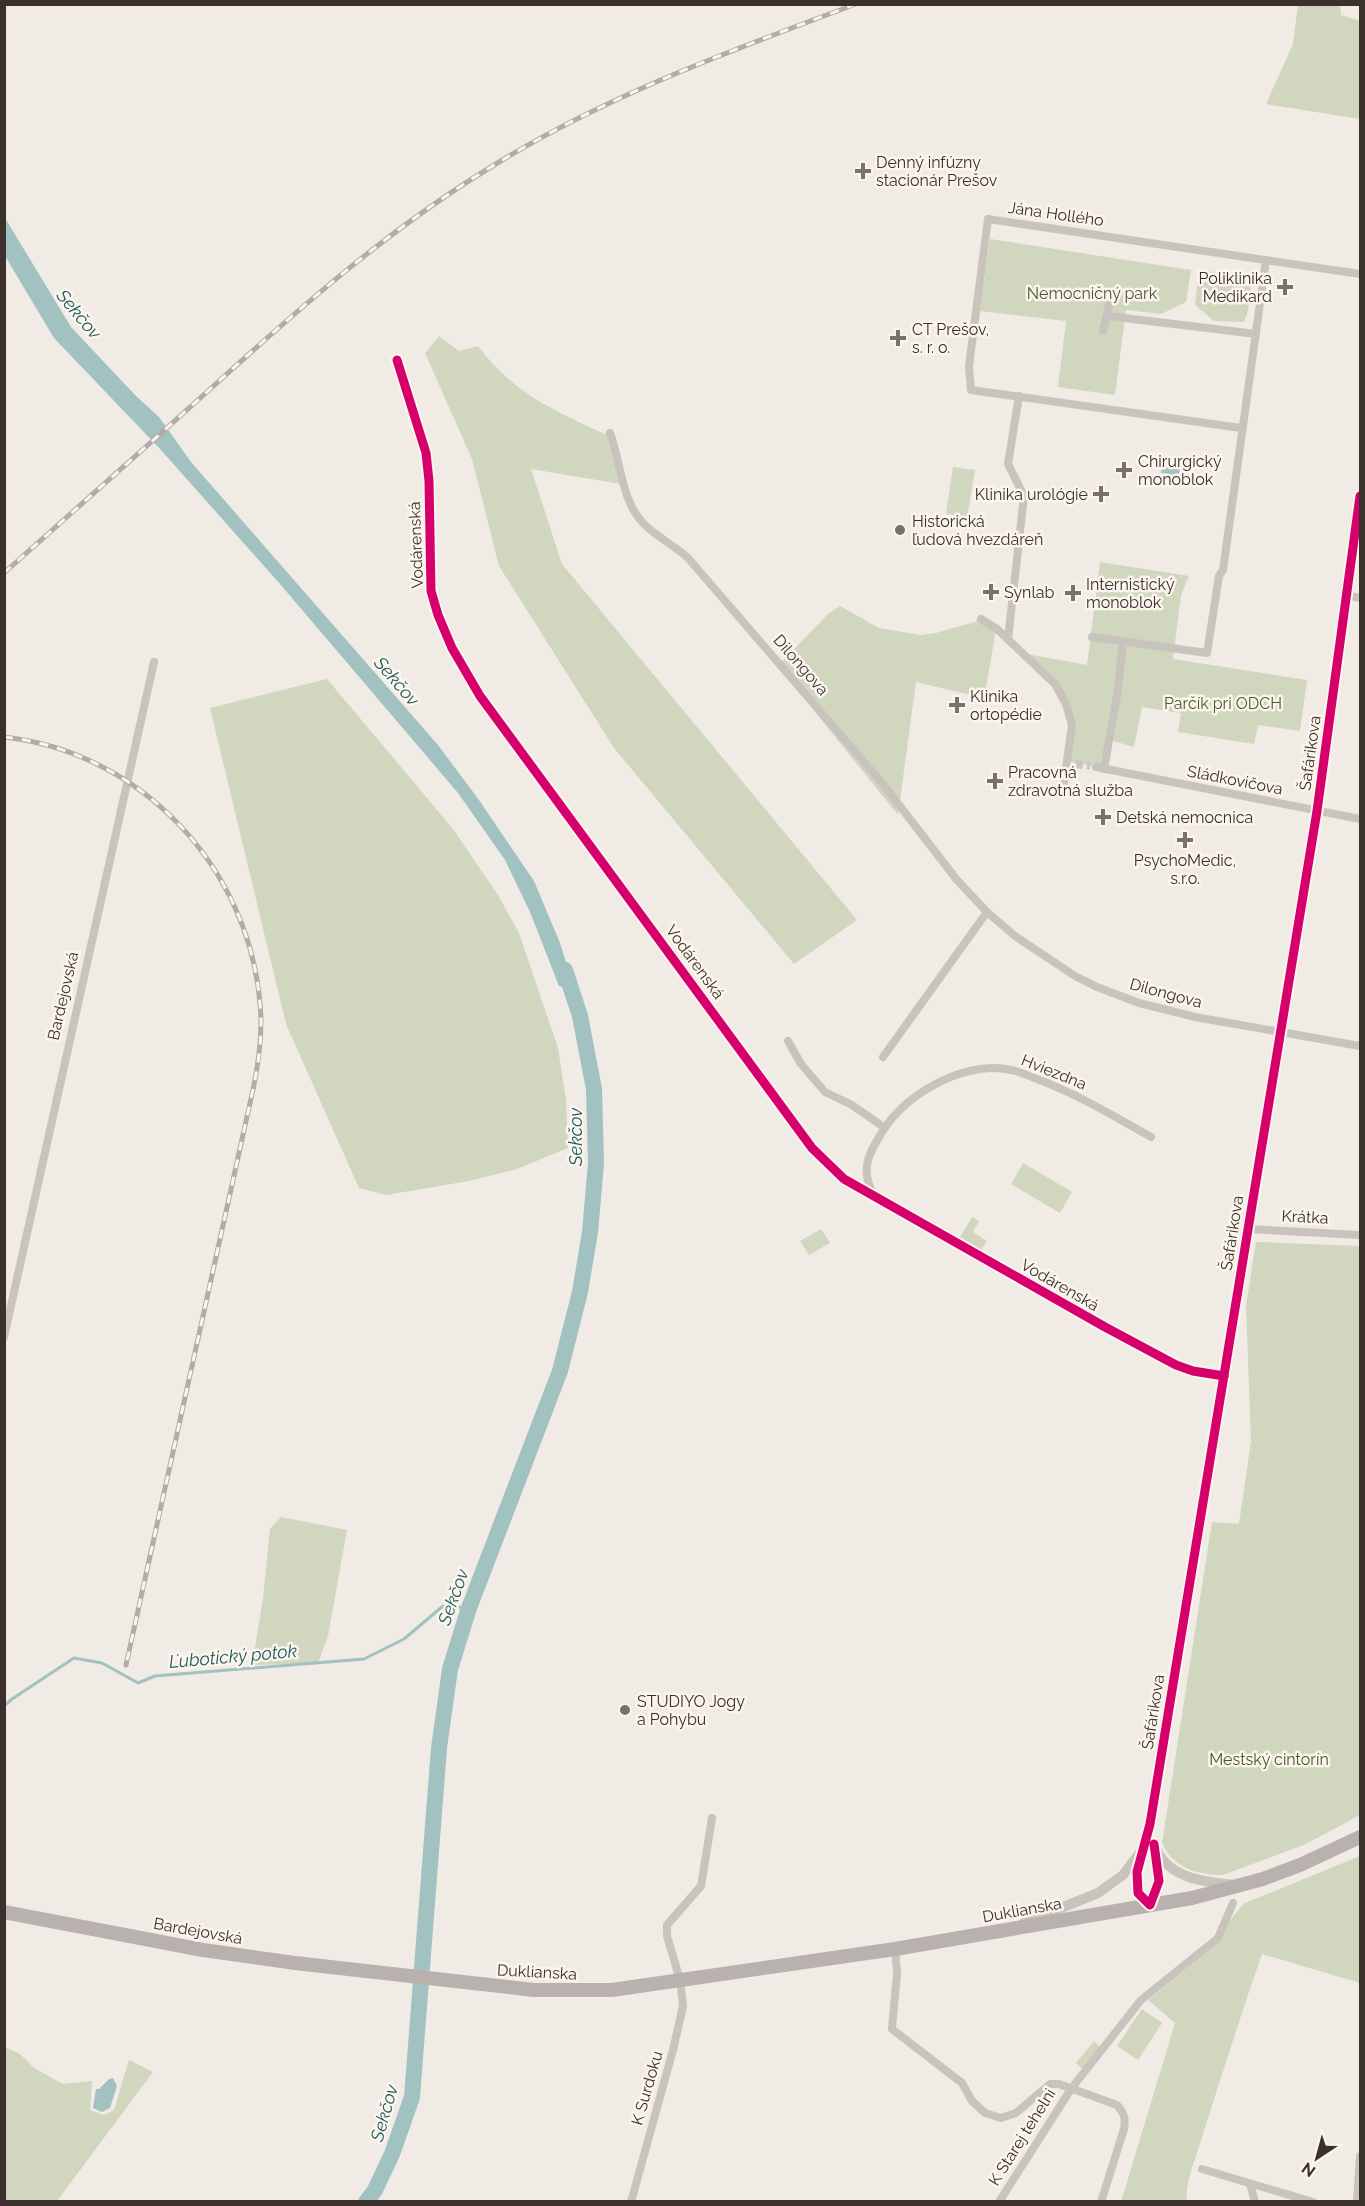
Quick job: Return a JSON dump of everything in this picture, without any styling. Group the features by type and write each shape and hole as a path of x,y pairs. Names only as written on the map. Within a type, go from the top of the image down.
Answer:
{"main road":[{"name":"Duklianska","path":"464,1983 534,1990 628,1989 895,1948 1150,1905 1243,1885 1300,1865 1360,1837"},
{"name":"Bardejovská","path":"4,1912 203,1950 464,1983"}],"street":[{"name":"Jána Hollého","path":"1241,428 971,390 969,366 988,219 1360,274"},
{"path":"1092,637 1207,653 1219,576 1223,570 1266,260"},
{"path":"1103,331 1111,296"},
{"path":"1108,316 1256,334"},
{"name":"Vodárenská","path":"397,360 426,453 429,481 431,591 452,648 480,696 812,1148 844,1179 1176,1365 1193,1371 1224,1376"},
{"path":"1008,639 1024,496 1008,464 1019,396"},
{"name":"Dilongova","path":"610,433 627,494 635,513 644,525 675,546 688,558 882,783 957,880 987,912 1015,936 1085,981 1115,994 1174,1013 1360,1046"},
{"name":"Šafárikova","path":"1150,1905 1138,1893 1141,1851 1150,1824 1317,811 1360,496"},
{"path":"1346,595 1360,598"},
{"path":"981,619 997,629 1055,684 1066,704 1072,725 1071,763 1063,789"},
{"name":"Sládkovičova","path":"1123,641 1118,690 1100,768 1360,819"},
{"name":"Bardejovská","path":"4,1337 154,662"},
{"path":"883,1057 987,912"},
{"path":"788,1041 801,1064 825,1092 852,1105 885,1128"},
{"name":"Hviezdna","path":"874,1196 867,1184 866,1164 885,1128 901,1109 929,1088 952,1076 970,1071 1011,1070 1045,1082 1088,1101 1151,1137"},
{"name":"Krátka","path":"1248,1229 1360,1235"},
{"path":"680,1980 667,1936 667,1925 701,1886 712,1818"},
{"path":"1150,1824 1159,1881 1150,1905"},
{"path":"1154,1844 1160,1856 1175,1871 1195,1880 1243,1885"},
{"path":"1010,1929 1098,1893 1123,1875 1141,1851"},
{"name":"K Starej tehelni","path":"999,2202 1071,2089 1141,2000 1218,1938 1233,1903"},
{"name":"K Starej tehelni","path":"895,1948 897,1973 892,2029 962,2083 972,2101 985,2113 1001,2118 1016,2113 1050,2084 1117,2105 1123,2112 1126,2120 1101,2202"},
{"name":"K Surdoku","path":"631,2202 683,2006 680,1980"},
{"path":"1357,2202 1360,2156"},
{"path":"1202,2169 1313,2202"},
{"path":"1251,2184 1255,2202"}],"green space":[{"path":"1298,5 1340,5 1341,15 1360,21 1360,119 1266,104 1293,44"},
{"name":"Nemocničný park","path":"990,239 1191,270 1186,302 1161,314 1126,310 1115,395 1058,387 1066,321 980,311"},
{"name":"Nemocničný park","path":"1199,270 1252,277 1248,311 1244,322 1214,321 1195,305"},
{"path":"439,336 459,351 478,346 506,377 536,400 607,435 621,484 531,469 562,564 857,920 794,964 614,748 499,566 472,459 425,353"},
{"path":"953,467 975,470 967,517 946,514"},
{"name":"Parčík pri ODCH","path":"1100,562 1189,576 1181,595 1173,659 1307,680 1300,731 1258,725 1254,744 1178,732 1181,713 1142,707 1134,747 1110,740 1104,769 1067,761 1072,725 1061,694 1021,653 1087,665"},
{"path":"840,606 879,628 920,635 936,633 981,620 996,630 984,698 916,682 898,815 778,666 828,614"},
{"path":"327,679 453,829 498,895 519,933 558,1048 566,1100 568,1148 517,1169 469,1181 386,1195 359,1188 286,1024 210,708"},
{"path":"1023,1163 1072,1192 1060,1213 1011,1184"},
{"path":"972,1217 979,1221 973,1232 987,1241 981,1250 960,1237"},
{"path":"821,1229 830,1243 809,1255 800,1241"},
{"name":"Mestský cintorín","path":"1256,1242 1360,1246 1360,1815 1304,1845 1223,1875 1214,1875 1204,1874 1180,1864 1167,1852 1162,1843 1212,1522 1239,1524 1251,1441 1246,1306"},
{"path":"281,1517 347,1530 328,1636 318,1663 252,1665 263,1599 270,1529"},
{"path":"1360,1856 1360,1983 1262,1954 1192,2168 1187,2201 1121,2202 1175,2023 1148,2000 1204,1954 1243,1904"},
{"path":"1142,2009 1162,2023 1138,2060 1117,2046"},
{"path":"1094,2041 1101,2048 1083,2070 1076,2063"},
{"path":"5,2047 20,2054 34,2068 63,2084 92,2081 90,2110 104,2115 114,2110 129,2060 153,2072 57,2201 5,2201"}],"water":[{"path":"5,218 71,327 159,417 191,462 438,745 479,800 534,881 560,943 575,991 559,986 530,912 505,860 458,793 280,584 161,450 54,338 5,256"},
{"path":"1163,456 1181,458 1179,476 1161,473"},
{"path":"113,2078 117,2086 110,2108 102,2112 93,2108 96,2089"}],"waterway":[{"name":"Sekčov","path":"366,2202 375,2190 392,2154 412,2097 439,1748 450,1669 469,1608 560,1371 580,1292 590,1232 596,1163 594,1089 580,1016 565,970"},
{"name":"Ľubotický potok","path":"4,1706 74,1658 102,1663 138,1683 155,1676 364,1659 404,1639 443,1606 469,1608"}],"tunnel":[{"path":"1075,764 1090,766"}],"railway":[{"path":"4,573 250,353 349,268 418,215 491,167 578,118 669,76 856,4"},
{"path":"4,737 54,747 101,766 143,792 180,825 211,864 235,907 252,954 260,1004 260,1045 254,1085 126,1665"}],"cycle path":[{"path":"397,360 426,453 429,481 431,591 452,648 480,696 812,1148 844,1179 1105,1327 1176,1365 1193,1371 1224,1376"},
{"path":"1154,1844 1159,1881 1150,1905 1138,1893 1137,1872 1150,1824 1317,811 1360,496"}],"place":[{"name":"Denný infúzny stacionár Prešov","path":"863,171"},
{"name":"Poliklinika Medikard","path":"1285,287"},
{"name":"CT Prešov, s. r. o.","path":"898,338"},
{"name":"Chirurgický monoblok","path":"1124,470"},
{"name":"Klinika urológie","path":"1101,494"},
{"name":"Historická ľudová hvezdáreň","path":"900,530"},
{"name":"Synlab","path":"991,592"},
{"name":"Internistický monoblok","path":"1073,593"},
{"name":"Klinika ortopédie","path":"957,705"},
{"name":"Pracovná zdravotná služba","path":"995,781"},
{"name":"Detská nemocnica","path":"1103,817"},
{"name":"PsychoMedic, s.r.o.","path":"1185,840"},
{"name":"STUDIYO Jogy a Pohybu","path":"625,1710"}]}
